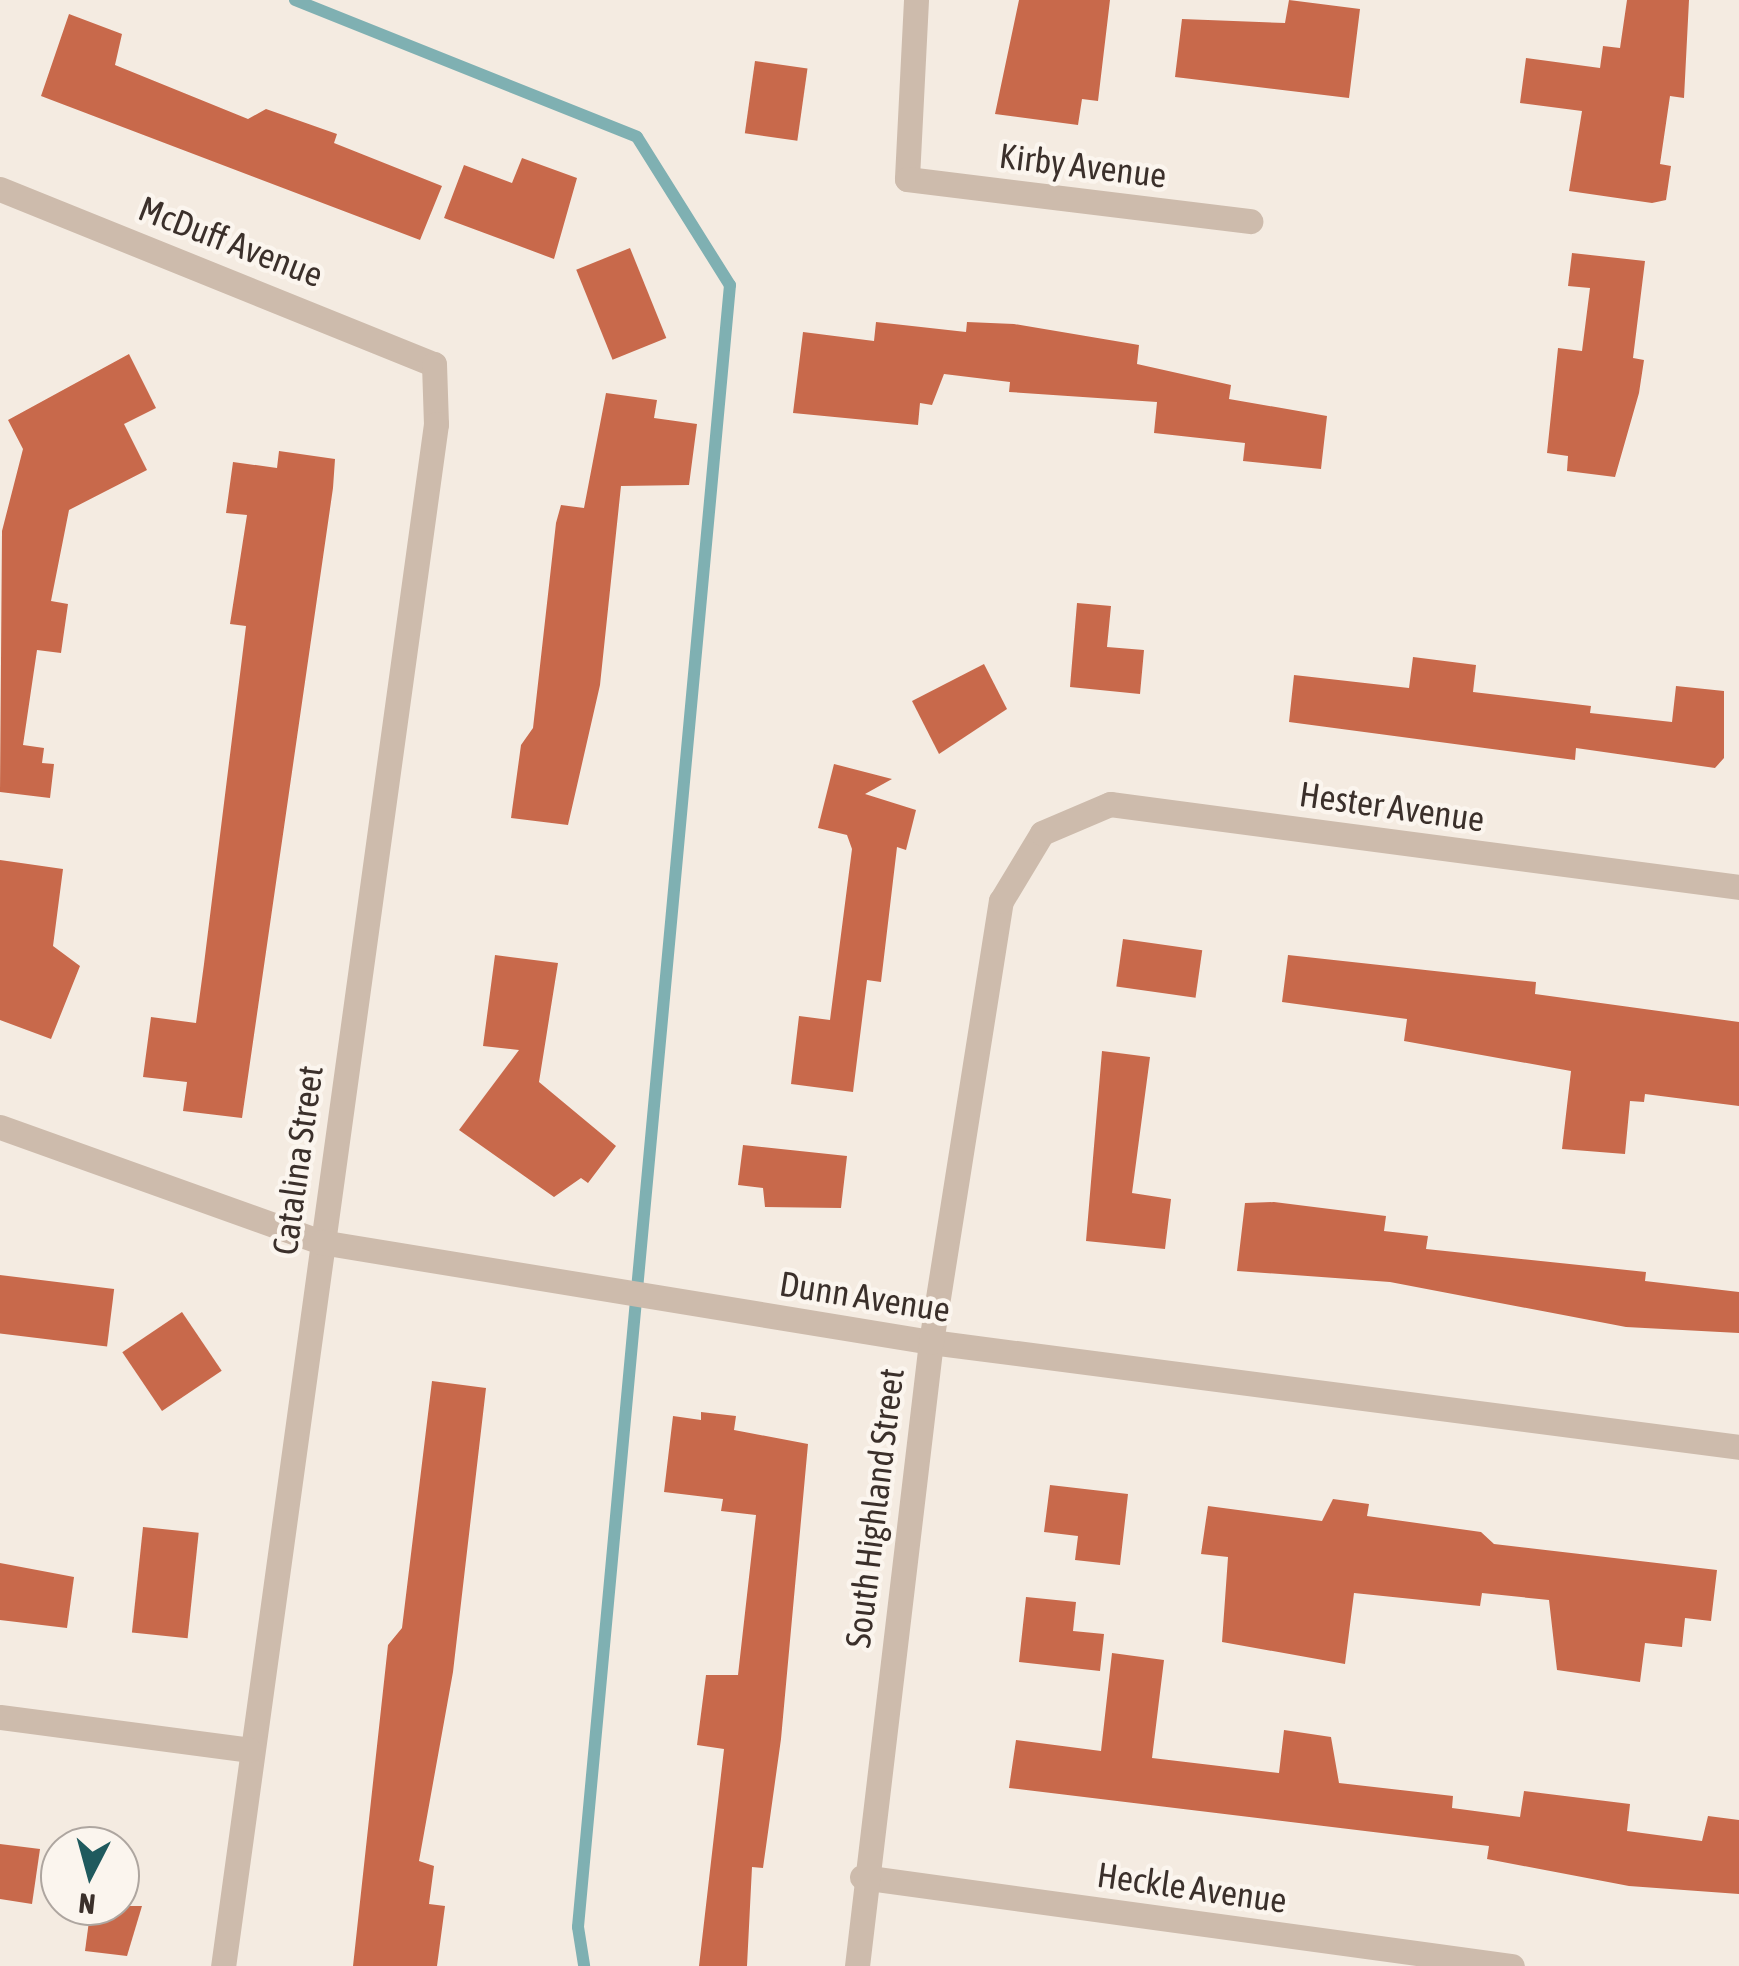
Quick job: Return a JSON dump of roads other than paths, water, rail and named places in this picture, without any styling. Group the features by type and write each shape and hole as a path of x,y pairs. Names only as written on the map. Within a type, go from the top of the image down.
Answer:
{"street":[{"name":"Kirby Avenue","path":"916,0 907,179 1250,221"},
{"name":"McDuff Avenue","path":"0,189 434,364"},
{"name":"Catalina Street","path":"222,1966 436,424 434,364"},
{"name":"Hester Avenue","path":"1042,833 1110,804 1739,887"},
{"name":"South Highland Street","path":"857,1966 862,1878 931,1342 1002,901 1042,833"},
{"name":"Dunn Avenue","path":"0,1127 321,1242 931,1342 1739,1448"},
{"path":"0,1717 249,1750"},
{"name":"Heckle Avenue","path":"862,1878 1512,1966"}],"waterway":[{"path":"295,0 637,137 730,285 578,1927 584,1966"}]}
